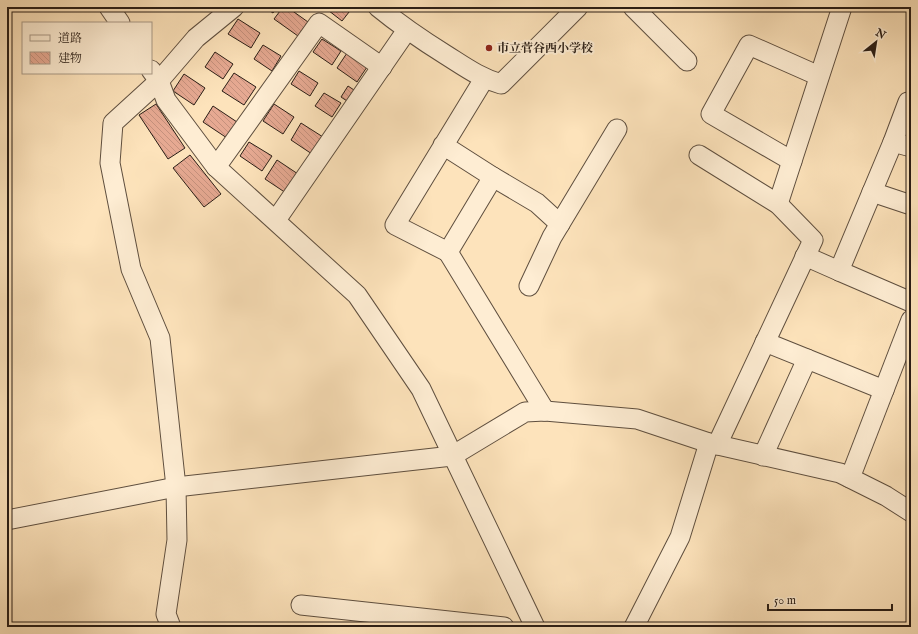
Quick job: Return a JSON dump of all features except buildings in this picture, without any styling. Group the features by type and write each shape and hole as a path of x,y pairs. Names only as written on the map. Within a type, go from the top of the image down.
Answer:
{"street":[{"path":"109,7 119,22"},
{"path":"171,627 166,614 177,540 176,487 160,338 131,269 110,163 113,123 155,75 196,38 234,7"},
{"path":"378,7 406,30 484,79 501,84 578,7"},
{"path":"633,7 687,61"},
{"path":"778,204 842,7"},
{"path":"216,167 319,24 382,67"},
{"path":"276,220 406,30"},
{"path":"792,161 711,114 749,45 819,76"},
{"path":"155,75 166,100 216,167 357,295 421,389 535,627"},
{"path":"484,79 395,225 448,252 545,412"},
{"path":"839,270 893,142 908,102 911,102"},
{"path":"529,286 560,224 617,129"},
{"path":"893,142 911,147"},
{"path":"443,145 537,203 560,224"},
{"path":"634,627 680,537 713,444 765,342 813,240 778,204 698,155"},
{"path":"448,252 493,176"},
{"path":"872,192 911,205"},
{"path":"805,256 911,302"},
{"path":"850,478 911,320"},
{"path":"765,342 884,390"},
{"path":"763,456 807,359"},
{"path":"7,520 176,487 452,456 525,412 545,412 637,419 713,444 840,473 886,496 911,512"},
{"path":"301,605 504,627"}],"place":[{"name":"市立菅谷西小学校","path":"489,48"}]}
